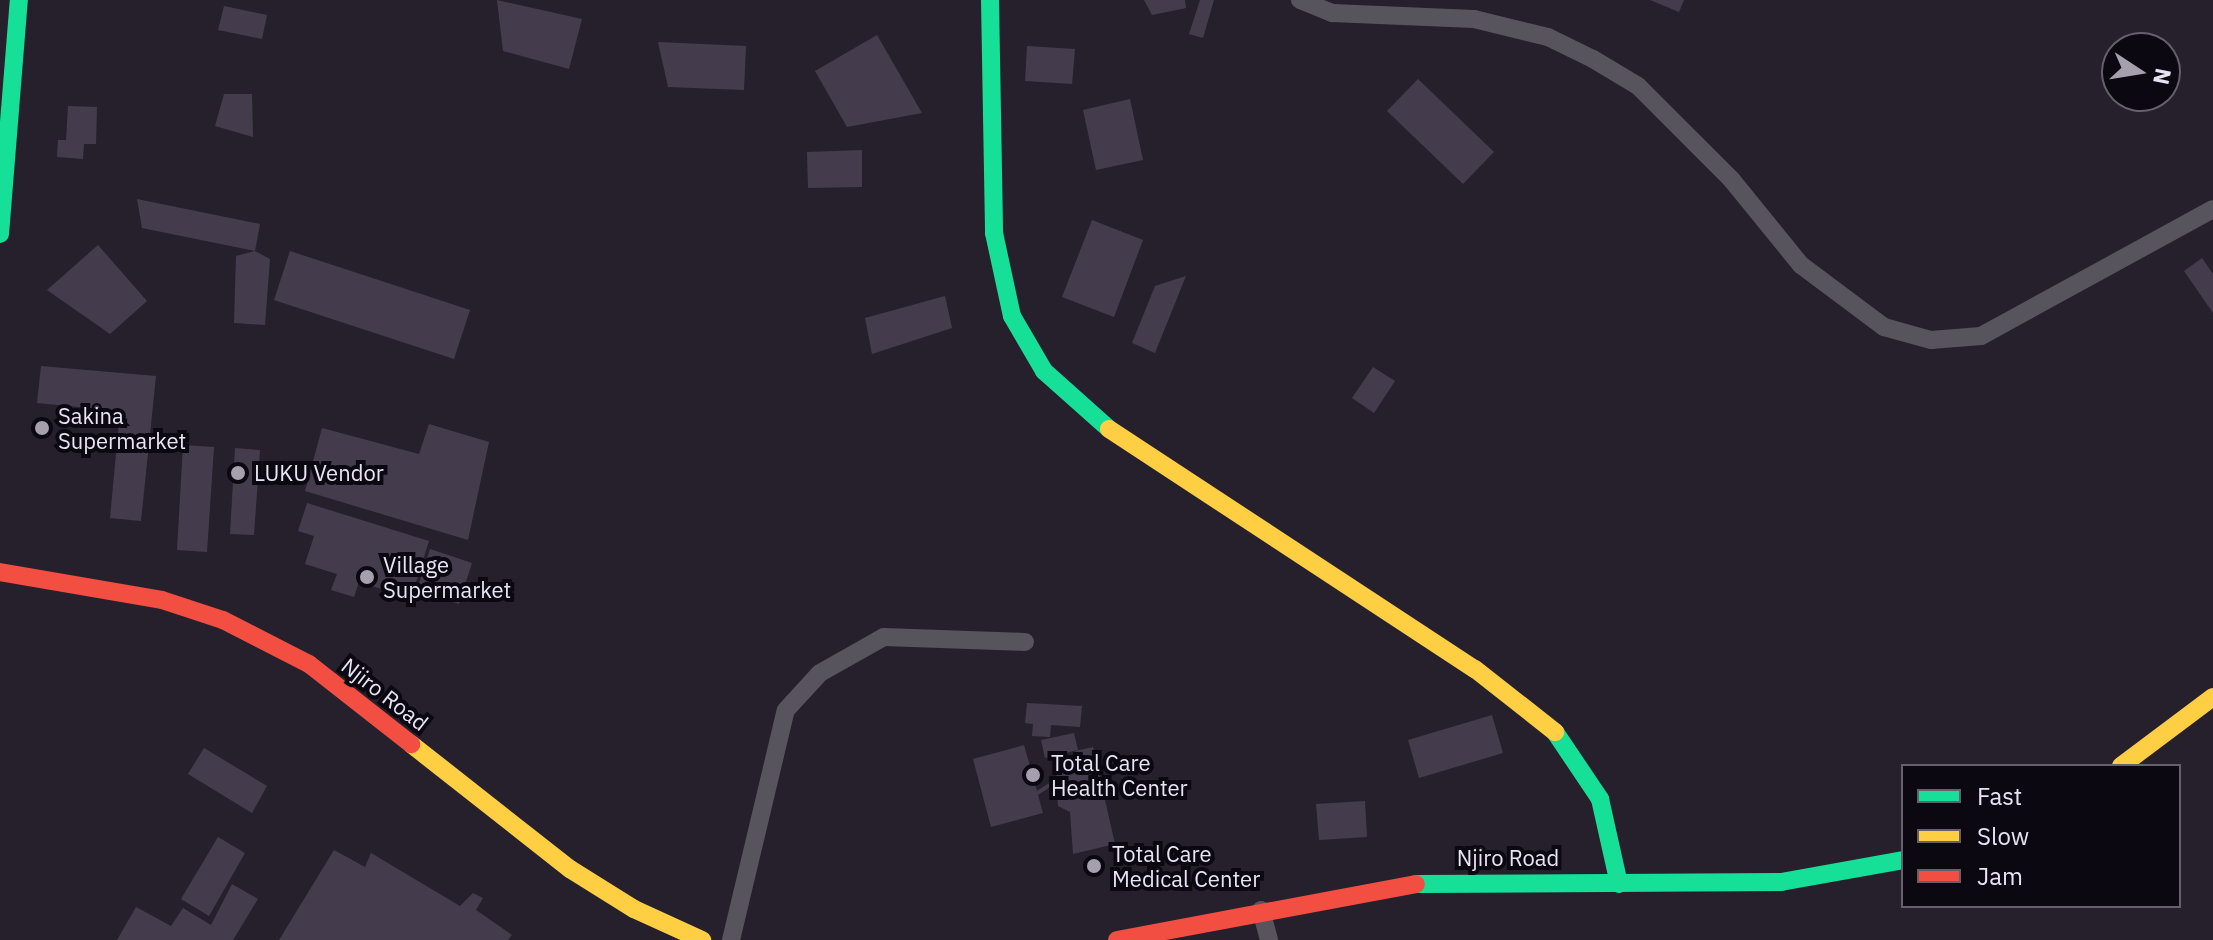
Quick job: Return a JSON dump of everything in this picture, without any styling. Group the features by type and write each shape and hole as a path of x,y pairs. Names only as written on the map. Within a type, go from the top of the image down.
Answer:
{"street":[{"path":"0,234 19,0"},
{"path":"990,0 994,233 1012,316 1044,371 1120,439 1475,669 1552,727 1600,799 1619,884"},
{"path":"1300,0 1332,13 1474,19 1548,37 1593,59 1638,86 1731,179 1801,265 1884,327 1931,340 1981,336 2213,209"},
{"name":"Njiro Road","path":"0,572 162,600 223,620 309,664 570,869 634,909 702,940"},
{"path":"731,940 786,710 820,673 884,637 1025,642"},
{"path":"2124,764 2213,697"},
{"name":"Njiro Road","path":"1117,940 1261,910 1410,884 1497,879 1619,884 1781,882 1901,860"},
{"path":"1261,910 1269,940"}],"building":[{"path":"497,0 582,19 569,69 503,51"},
{"path":"1144,0 1185,0 1186,8 1152,15"},
{"path":"1200,0 1214,0 1203,38 1189,34"},
{"path":"1650,0 1684,0 1679,12"},
{"path":"224,6 267,15 262,39 218,30"},
{"path":"877,35 922,113 847,127 815,71"},
{"path":"658,42 746,46 744,90 668,87"},
{"path":"1027,46 1075,49 1072,84 1025,81"},
{"path":"1418,79 1494,152 1463,184 1387,111"},
{"path":"224,94 252,94 253,137 215,126"},
{"path":"1130,99 1143,160 1096,170 1083,110"},
{"path":"68,106 97,107 96,144 84,144 83,159 57,157 58,140 66,140"},
{"path":"862,150 862,187 808,188 807,152"},
{"path":"137,199 260,224 255,251 142,228"},
{"path":"1092,220 1143,240 1114,317 1062,297"},
{"path":"98,245 147,301 110,334 47,290"},
{"path":"255,251 270,259 265,325 234,323 236,256"},
{"path":"290,251 470,310 454,359 274,300"},
{"path":"2202,258 2213,274 2213,313 2184,271"},
{"path":"1186,276 1155,353 1132,343 1155,286"},
{"path":"945,296 952,328 872,354 865,318"},
{"path":"41,366 156,376 141,521 110,518 120,411 37,403"},
{"path":"1373,367 1395,381 1374,413 1352,398"},
{"path":"429,424 489,442 468,540 305,491 322,428 419,454"},
{"path":"183,445 214,447 207,552 177,550"},
{"path":"235,448 260,450 254,535 230,534"},
{"path":"307,503 429,541 411,598 359,582 354,597 331,590 337,574 305,564 314,536 298,531"},
{"path":"430,549 472,563 459,604 417,590"},
{"path":"1027,703 1082,706 1080,727 1051,725 1050,737 1032,736 1033,724 1025,723"},
{"path":"1492,715 1503,753 1419,778 1408,740"},
{"path":"1074,733 1078,750 1045,758 1041,740"},
{"path":"1024,745 1037,791 1057,778 1054,766 1078,760 1075,751 1093,747 1115,844 1073,854 1070,812 1058,806 1056,783 1038,795 1043,813 991,827 973,759"},
{"path":"204,748 267,786 252,813 188,774"},
{"path":"1365,801 1367,837 1319,840 1316,804"},
{"path":"218,837 245,853 209,916 181,899"},
{"path":"334,850 365,867 371,853 460,906 473,893 483,898 476,910 512,935 508,940 279,940"},
{"path":"232,884 258,899 233,940 117,940 136,907 171,926 183,908 211,925"}],"traffic: fast":[{"path":"0,234 19,0"},
{"path":"990,0 994,233 1012,316 1044,371 1109,429"},
{"path":"1555,732 1600,799 1619,884"},
{"path":"1416,884 1781,882 1901,860"}],"traffic: slow":[{"path":"1109,429 1475,669 1555,732"},
{"path":"2124,764 2213,697"},
{"path":"411,744 570,869 634,909 702,940"}],"traffic: jam":[{"path":"0,572 162,600 223,620 309,664 411,744"},
{"path":"1117,940 1416,884"}],"place":[{"name":"Sakina Supermarket","path":"42,428"},
{"name":"LUKU Vendor","path":"238,473"},
{"name":"Village Supermarket","path":"367,577"},
{"name":"Total Care Health Center","path":"1033,775"},
{"name":"Total Care Medical Center","path":"1094,866"}]}
